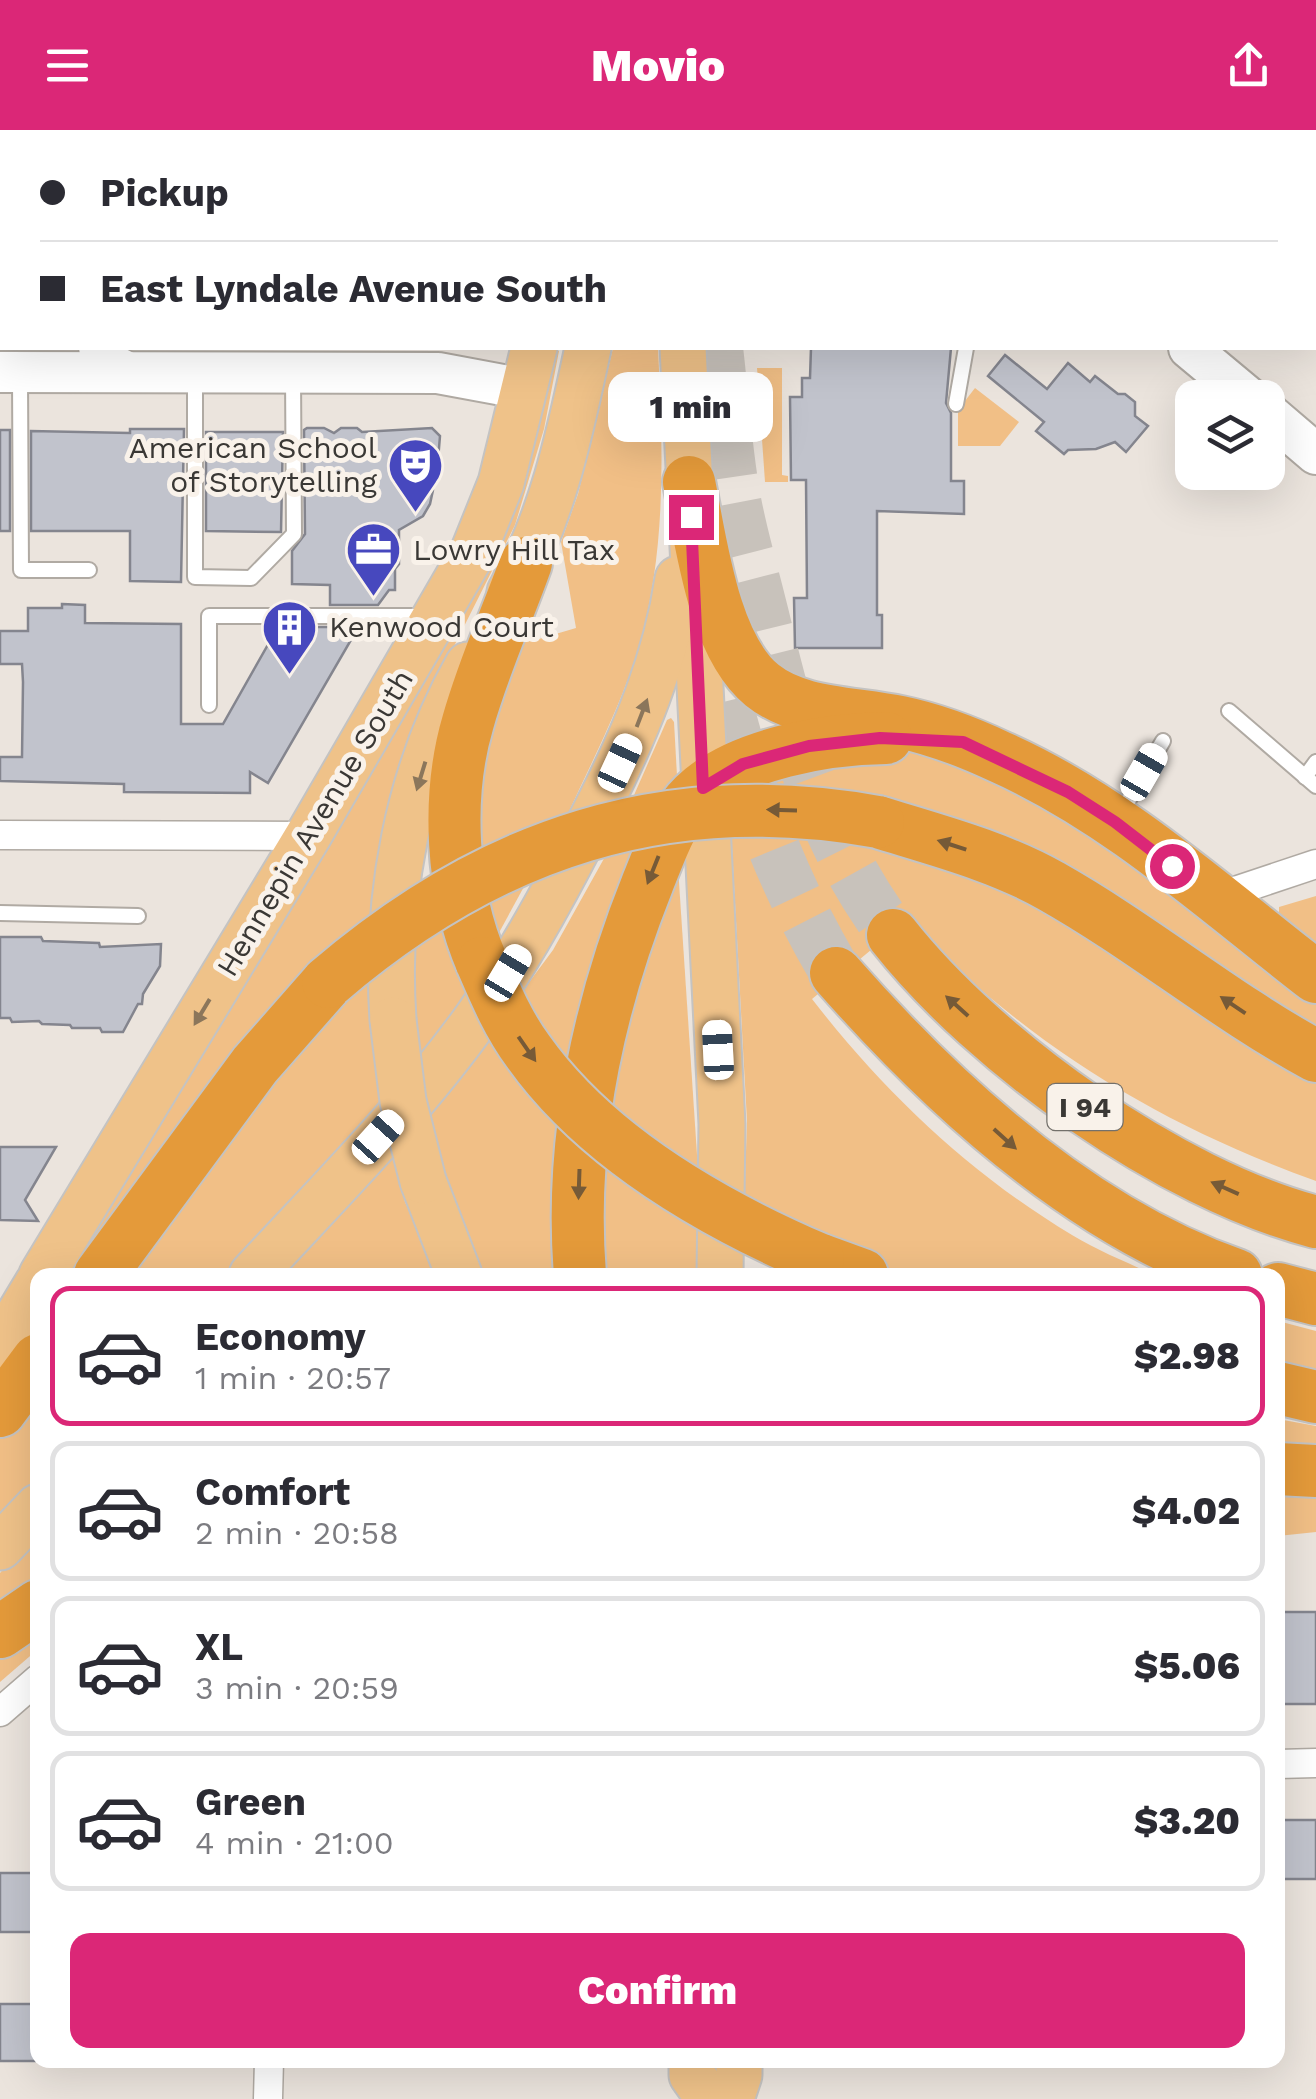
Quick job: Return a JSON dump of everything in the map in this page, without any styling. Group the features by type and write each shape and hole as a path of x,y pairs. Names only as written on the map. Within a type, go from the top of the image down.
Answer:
{"highway":[{"path":"688,482 724,624 740,659 762,684 803,704 900,722 963,742 1050,782 1115,822 1316,977"},
{"path":"526,564 467,724 458,782 459,872 470,928 482,963 526,1049 560,1090 606,1132 691,1194 751,1228 840,1267"},
{"path":"580,1268 582,1139 600,1029 634,918 664,842 686,805 703,788 743,764 809,746 880,738 963,742"},
{"path":"105,1268 254,1066 328,982 403,921 446,896 535,851 644,820 735,809 830,813 878,822 969,851 1047,883 1316,1056"},
{"name":"I 94","path":"893,935 952,1002 1101,1118 1218,1186 1316,1222"},
{"name":"I 94","path":"836,973 875,1018 1017,1150 1101,1209 1222,1268"},
{"path":"1285,1291 1316,1299"},
{"path":"0,1411 18,1322"},
{"path":"1285,1390 1316,1397"},
{"path":"1285,1408 1316,1414"},
{"path":"1285,1469 1316,1471"},
{"path":"0,1632 30,1611"}],"main road":[{"path":"456,1268 423,1181 399,1082 391,943 395,890 417,790 451,699 526,564 556,484 588,350"},
{"path":"683,350 722,1124 720,1268"},
{"name":"Hennepin Avenue South","path":"46,1268 437,616 488,519 501,484 529,368"},
{"path":"258,1268 425,1086 508,973 553,896 620,763 654,681 677,588 688,482"},
{"path":"0,1547 30,1515"},
{"path":"692,2068 692,2076 709,2099"},
{"path":"732,2099 739,2068"}],"street":[{"path":"97,350 140,372"},
{"path":"1191,350 1227,380"},
{"path":"10,372 293,373 441,360 529,368"},
{"path":"1285,428 1316,454"},
{"path":"0,835 308,836"},
{"path":"1214,898 1316,864"},
{"path":"0,1712 30,1686"},
{"path":"1285,1764 1316,1763"},
{"path":"268,2068 268,2099"}],"lane":[{"path":"956,404 966,350"},
{"path":"10,372 21,570 90,570"},
{"path":"195,372 195,577 251,578 294,534 293,373"},
{"path":"209,705 210,616 437,616"},
{"path":"1230,711 1310,782 1316,762"},
{"path":"1115,822 1162,742"},
{"path":"0,913 138,916"}],"shaded area":[{"path":"551,350 559,351 544,429 515,525 435,684 376,914 88,1268 67,1268 273,932"},
{"path":"613,350 658,350 662,462 658,538 647,613 631,672 566,818 468,859 465,798 526,626 532,641 576,628 561,542 578,494"},
{"path":"757,368 782,368 782,475 788,476 788,482 765,482"},
{"path":"975,388 1019,422 1000,446 958,446 958,410"},
{"path":"671,718 678,794 631,802 667,720"},
{"path":"930,746 1046,800 1316,1001 1316,1033 1118,897 731,790 731,781"},
{"path":"758,828 965,863 1316,1069 1316,1181 1201,1133 1096,1075 998,1005 907,920 812,999 869,1067 964,1158 1072,1235 1139,1268 879,1268 744,1211 747,1121 731,829"},
{"path":"647,838 573,1084 513,1004 553,950 611,846"},
{"path":"677,852 699,1185 596,1106"},
{"path":"532,872 489,951 473,900"},
{"path":"1316,896 1316,954 1279,920 1279,907"},
{"path":"444,917 467,991 416,1064 407,941"},
{"path":"369,971 372,1041 382,1107 235,1268 123,1268 229,1131"},
{"path":"490,1032 567,1127 562,1268 476,1268 425,1115"},
{"path":"588,1146 697,1223 699,1268 590,1268"},
{"path":"392,1153 405,1202 436,1268 284,1268"},
{"path":"1285,1323 1316,1331 1316,1378 1285,1371"},
{"path":"30,1390 30,1488 0,1521 0,1431"},
{"path":"1285,1420 1316,1426 1316,1458 1285,1456"},
{"path":"1285,1483 1316,1486 1316,1532 1285,1535"},
{"path":"30,1539 30,1582 0,1601 0,1573"},
{"path":"30,1624 30,1656 0,1682 0,1645"}],"building":[{"path":"811,350 951,350 946,403 951,413 951,481 964,481 964,514 877,511 877,615 882,615 882,648 795,648 794,598 807,598 806,480 791,480 790,397 802,397 802,378 810,378"},
{"path":"1005,355 1047,389 1068,363 1090,382 1095,376 1135,402 1135,416 1148,426 1126,452 1115,442 1064,454 1036,431 1044,422 988,376"},
{"path":"307,428 324,428 334,433 341,428 362,432 432,428 440,436 437,472 426,479 433,490 430,504 423,516 399,530 395,590 389,590 378,605 330,605 330,585 292,584 292,551 305,534"},
{"path":"130,429 184,429 181,582 130,581 130,531 31,531 31,431 130,433"},
{"path":"0,430 10,430 10,531 0,531"},
{"path":"206,432 283,432 281,532 206,531"},
{"path":"62,604 85,605 85,623 181,624 181,724 223,724 278,627 351,627 355,633 268,783 250,772 250,793 124,792 124,784 0,781 0,757 22,757 23,682 22,664 0,664 0,631 28,631 28,608 62,608"},
{"path":"0,937 41,937 43,941 99,943 100,947 161,944 160,966 123,1032 39,1021 12,1022 10,1018 0,1018"},
{"path":"0,1147 56,1147 25,1200 38,1221 0,1220"},
{"path":"1285,1612 1316,1612 1316,1704 1285,1704"},
{"path":"1285,1820 1316,1820 1316,1879 1285,1879"},
{"path":"0,1873 30,1873 30,1932 0,1932"},
{"path":"0,2004 30,2004 30,2061 0,2061"}],"tunnel":[{"path":"717,350 738,514 797,740 845,859 893,935"},
{"path":"710,625 730,716 757,805 792,891 836,973"}],"place":[{"name":"American School of Storytelling","path":"416,514"},
{"name":"Lowry Hill Tax","path":"374,599"},
{"name":"Kenwood Court","path":"290,676"}],"route":[{"path":"691,517 703,788 743,764 809,746 880,738 963,742 1068,792 1172,866"}]}
